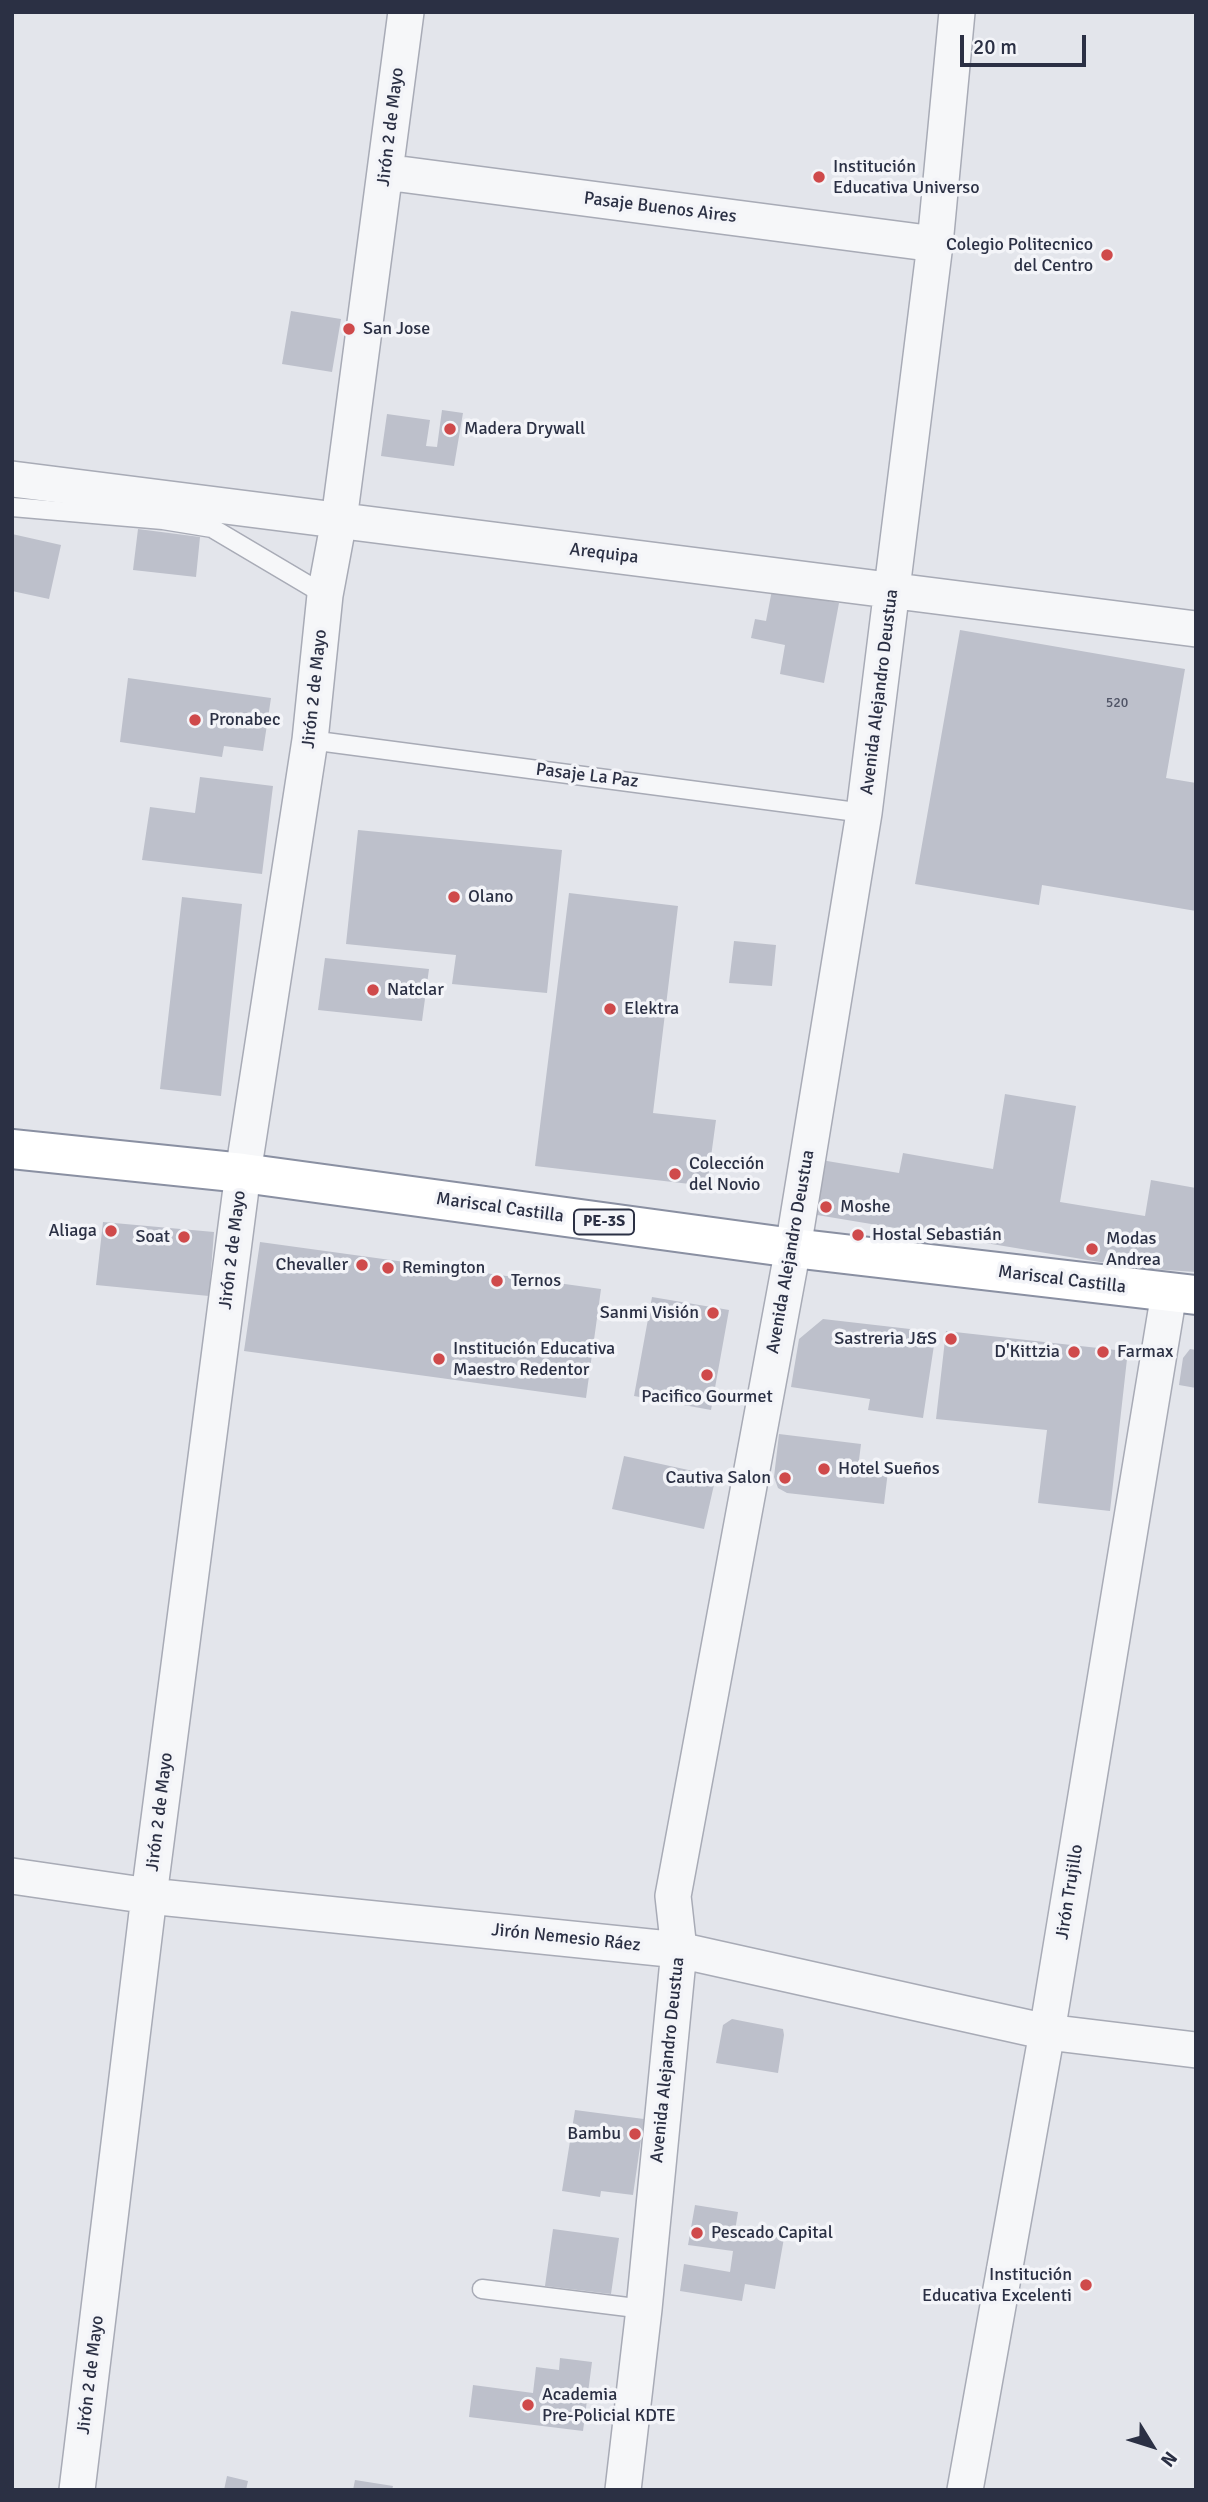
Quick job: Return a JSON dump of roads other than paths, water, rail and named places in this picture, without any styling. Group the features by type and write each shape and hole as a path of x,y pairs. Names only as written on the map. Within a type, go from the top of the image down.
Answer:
{"highway":[{"name":"Mariscal Castilla","path":"12,1149 243,1173 793,1248 1182,1294"}],"street":[{"name":"Jirón 2 de Mayo","path":"77,2490 149,1896 243,1173 310,740 325,595 339,520 406,12"},
{"name":"Avenida Alejandro Deustua","path":"623,2490 644,2309 679,1950 673,1896 793,1248 864,813 935,244 957,12"},
{"name":"Pasaje Buenos Aires","path":"386,172 935,244"},
{"name":"Arequipa","path":"12,479 1196,629"},
{"name":"Jirón Trujillo","path":"965,2490 1182,1294"},
{"name":"Jirón Nemesio Ráez","path":"12,1876 149,1896 679,1950 1047,2032 1196,2050"}],"lane":[{"path":"163,520 191,501"},
{"path":"12,507 163,520 212,528 325,595"},
{"name":"Pasaje La Paz","path":"310,740 864,813"},
{"path":"482,2289 644,2309"}],"place":[{"name":"Institución Educativa Universo","path":"819,177"},
{"name":"Colegio Politecnico del Centro","path":"1107,255"},
{"name":"San Jose","path":"349,329"},
{"name":"Madera Drywall","path":"450,429"},
{"name":"Pronabec","path":"195,720"},
{"name":"Olano","path":"454,897"},
{"name":"Natclar","path":"373,990"},
{"name":"Elektra","path":"610,1009"},
{"name":"Colección del Novio","path":"675,1174"},
{"name":"Moshe","path":"826,1207"},
{"name":"Aliaga","path":"111,1231"},
{"name":"Hostal Sebastián","path":"858,1235"},
{"name":"Soat","path":"184,1237"},
{"name":"Modas Andrea","path":"1092,1249"},
{"name":"Chevaller","path":"362,1265"},
{"name":"Remington","path":"388,1268"},
{"name":"Ternos","path":"497,1281"},
{"name":"Sanmi Visión","path":"713,1313"},
{"name":"Sastreria J&S","path":"951,1339"},
{"name":"D'Kittzia","path":"1074,1352"},
{"name":"Farmax","path":"1103,1352"},
{"name":"Institución Educativa Maestro Redentor","path":"439,1359"},
{"name":"Pacifico Gourmet","path":"707,1375"},
{"name":"Hotel Sueños","path":"824,1469"},
{"name":"Cautiva Salon","path":"785,1478"},
{"name":"Bambu","path":"635,2134"},
{"name":"Pescado Capital","path":"697,2233"},
{"name":"Institución Educativa Excelenti","path":"1086,2285"},
{"name":"Academia Pre-Policial KDTE","path":"528,2405"}]}
